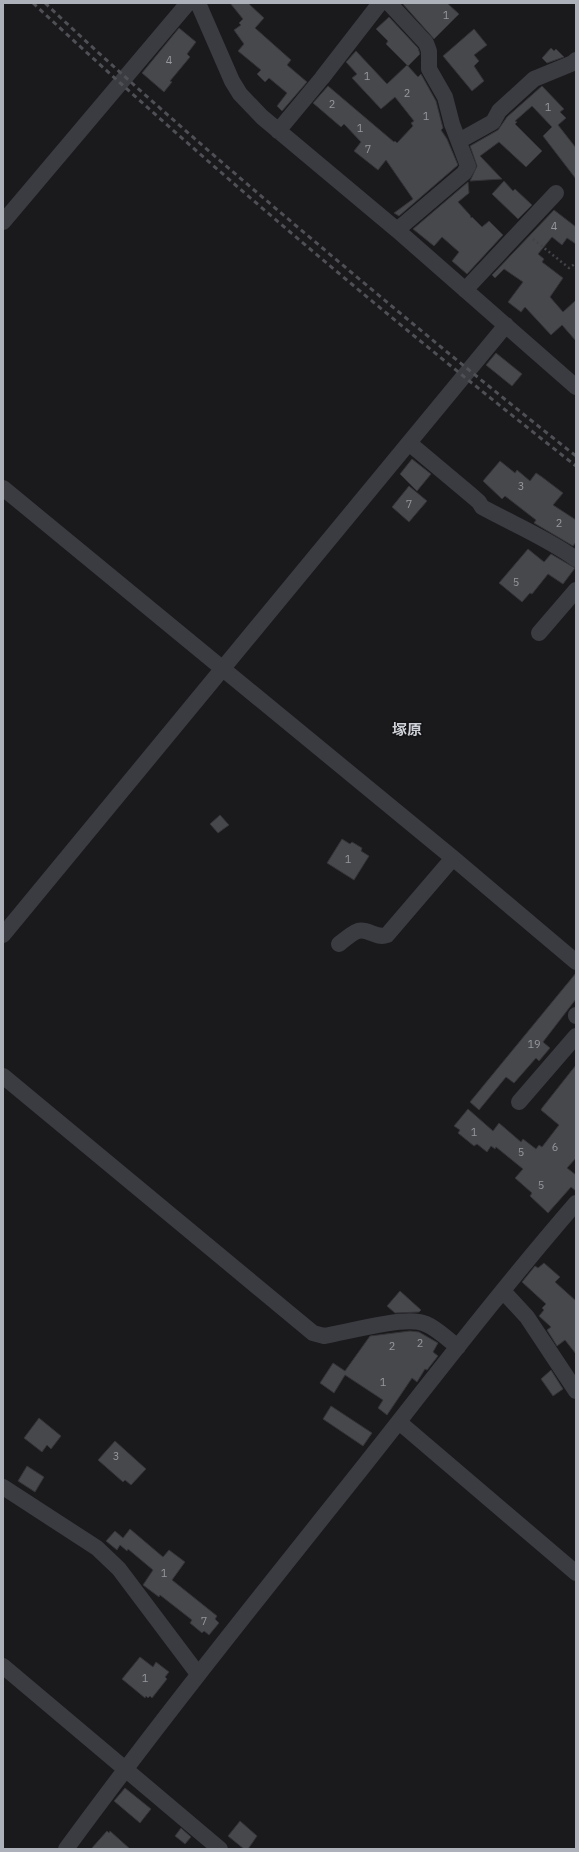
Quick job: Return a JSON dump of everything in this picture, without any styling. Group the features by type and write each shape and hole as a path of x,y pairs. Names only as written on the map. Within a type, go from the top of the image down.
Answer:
{"street":[{"path":"3,222 188,3"},
{"path":"198,3 232,81 240,94 262,117 397,230 506,326 574,381"},
{"path":"278,131 322,78 380,3"},
{"path":"389,3 426,43 429,51 430,69 445,97 452,124 468,166 464,173 397,230"},
{"path":"459,141 493,122 499,111 534,79 573,63 576,60"},
{"path":"465,290 556,193"},
{"path":"3,935 506,326"},
{"path":"409,443 472,495 479,502 482,508 538,537 556,544 576,559"},
{"path":"3,488 453,858 576,962"},
{"path":"539,633 576,590"},
{"path":"339,944 358,931 381,937 387,935 453,858"},
{"path":"519,1102 576,1036"},
{"path":"3,1076 313,1333 324,1336 395,1323 420,1322 429,1326 458,1347"},
{"path":"66,1849 124,1769 198,1674 502,1291 576,1203"},
{"path":"502,1291 527,1317 576,1391"},
{"path":"399,1422 576,1573"},
{"path":"3,1487 91,1543 119,1569 198,1674"},
{"path":"3,1666 220,1849"}],"path":[{"path":"522,230 569,268 576,263"}],"building":[{"path":"230,3 248,3 264,18 255,28 291,60 287,65 307,82 282,111 277,106 287,93 269,78 265,82 257,74 261,70 238,51 244,44 234,30 241,25 239,23 243,19"},
{"path":"402,3 447,3 459,14 434,39"},
{"path":"389,17 418,48 420,54 408,66 386,44 388,41 376,29"},
{"path":"179,28 196,42 187,54 190,57 170,81 172,82 164,92 142,73"},
{"path":"474,29 487,45 474,55 479,61 474,66 484,81 472,91 443,56"},
{"path":"551,48 554,51 556,49 564,57 547,63 542,58"},
{"path":"356,51 387,84 407,65 418,77 421,74 436,101 443,128 441,130 447,139 458,165 399,216 394,213 413,199 386,160 378,170 354,151 361,142 344,124 341,127 313,103 328,86 397,143 413,126 411,123 414,121 395,97 381,109 352,78 357,74 346,62"},
{"path":"542,86 564,109 560,112 566,118 558,125 576,148 576,179 543,136 552,127 532,106 515,121 517,122 515,124 542,151 526,167 499,142 480,156 502,179 470,181 477,166 470,146 498,130 507,117"},
{"path":"504,181 513,191 515,189 532,205 518,219 492,194"},
{"path":"468,182 469,193 458,202 471,218 472,217 482,227 489,221 503,235 467,274 452,261 459,252 442,237 434,246 413,229"},
{"path":"554,210 576,227 576,244 567,238 562,245 552,237 538,254 544,259 542,262 563,278 550,297 563,312 576,300 576,341 562,325 551,335 525,307 521,312 508,302 523,282 504,269 495,278 492,275"},
{"path":"496,353 522,374 512,386 486,365"},
{"path":"412,459 431,474 417,491 400,474"},
{"path":"500,461 515,473 517,470 530,481 536,473 563,493 553,505 576,520 576,542 573,546 534,523 536,520 505,496 502,499 483,481"},
{"path":"409,486 427,501 409,522 392,507"},
{"path":"528,549 544,562 551,554 575,568 563,584 548,574 532,594 530,593 522,602 499,583"},
{"path":"220,815 229,825 218,833 210,824"},
{"path":"342,839 350,844 352,842 362,848 361,851 369,856 354,880 327,863"},
{"path":"576,973 576,999 543,1042 550,1048 539,1061 536,1058 514,1083 506,1077 479,1110 470,1102"},
{"path":"576,1065 576,1158 567,1168 576,1175 576,1191 571,1187 548,1213 530,1196 532,1193 515,1178 523,1169 496,1147 495,1149 491,1146 487,1152 477,1144 474,1146 458,1133 460,1130 454,1126 468,1109 493,1131 499,1123 521,1142 523,1139 536,1149 539,1145 542,1147 559,1125 541,1110"},
{"path":"544,1263 560,1277 555,1282 576,1301 576,1354 565,1340 557,1346 547,1330 551,1327 539,1316 544,1310 542,1308 546,1304 522,1282 535,1266 538,1268"},
{"path":"400,1291 421,1310 419,1312 395,1313 387,1306"},
{"path":"410,1331 419,1332 438,1343 433,1352 438,1356 427,1370 425,1369 417,1382 412,1378 387,1415 378,1408 383,1400 345,1375 334,1393 320,1383 333,1363 345,1371 370,1336"},
{"path":"551,1370 563,1389 553,1396 541,1379"},
{"path":"331,1406 372,1433 363,1446 323,1419"},
{"path":"39,1418 61,1436 51,1449 47,1445 42,1452 24,1438"},
{"path":"115,1441 146,1469 131,1485 125,1480 123,1482 98,1460"},
{"path":"27,1466 44,1477 35,1492 18,1481"},
{"path":"130,1529 163,1557 169,1550 185,1562 172,1580 217,1616 215,1619 219,1623 209,1635 204,1631 202,1633 190,1623 192,1620 160,1595 159,1597 143,1585 153,1570 128,1549 127,1551 120,1545 117,1550 106,1541 115,1531 123,1538"},
{"path":"140,1657 153,1667 156,1662 169,1672 165,1677 167,1679 152,1698 150,1696 148,1698 146,1696 145,1698 122,1679"},
{"path":"125,1788 151,1809 140,1823 114,1801"},
{"path":"240,1821 257,1836 248,1849 244,1849 228,1836"},
{"path":"181,1828 191,1837 185,1844 175,1836"},
{"path":"107,1831 109,1833 110,1831 130,1849 91,1849"}],"railway":[{"path":"33,3 165,123 368,298 576,466"},
{"path":"45,3 149,98 255,191 419,329 576,456"}],"district":[{"name":"塚原","path":"407,730"}]}
